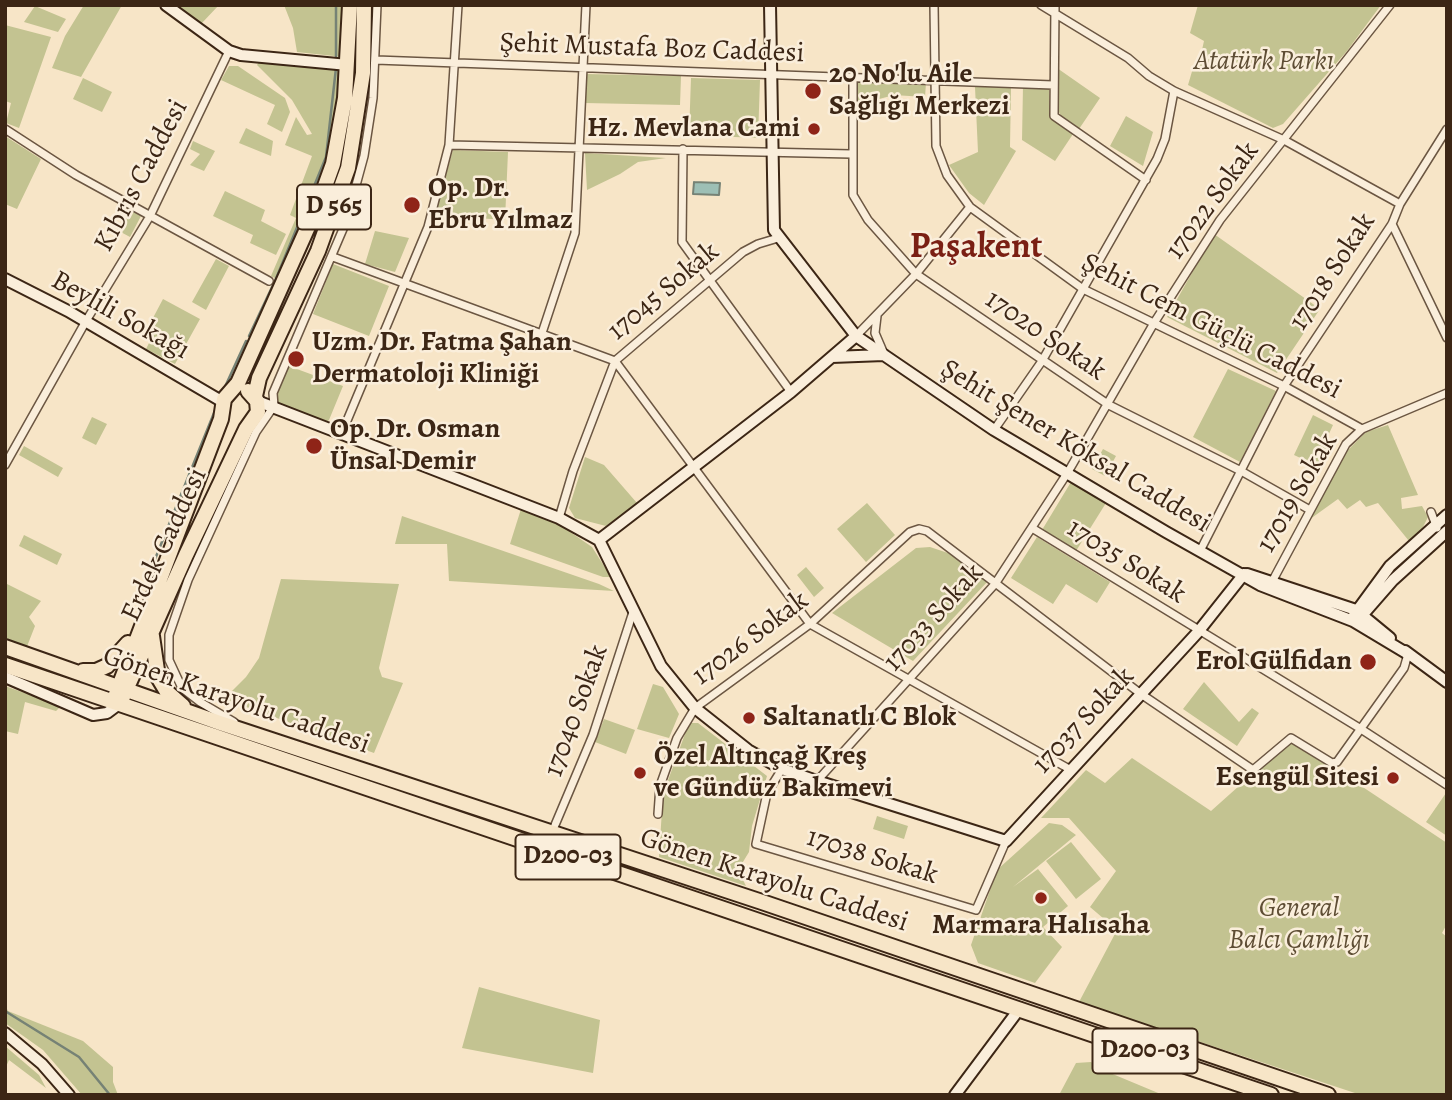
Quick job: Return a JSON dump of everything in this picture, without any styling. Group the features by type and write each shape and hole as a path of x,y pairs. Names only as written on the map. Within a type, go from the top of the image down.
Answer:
{"highway":[{"name":"Erdek Caddesi","path":"122,689 145,630 223,398 324,188 340,129 348,65 350,5"},
{"name":"Erdek Caddesi","path":"145,630 261,407 259,379 318,251 348,168 363,73 364,5"},
{"path":"245,389 261,407 234,424 223,398 245,389"},
{"path":"54,663 96,671 117,658 145,630"},
{"path":"145,630 154,668 162,685 172,698 200,715"},
{"name":"Gönen Karayolu Caddesi","path":"5,647 220,723 697,880 1328,1095"},
{"name":"Gönen Karayolu Caddesi","path":"5,665 116,705 1020,1008 1271,1095"},
{"name":"D 565","path":"116,705 122,689"},
{"path":"697,880 735,886 976,965 1059,996 1084,1011"},
{"path":"1011,986 1023,996 1020,1008"},
{"path":"1020,1008 1024,1003 1032,1001 1162,1044 1196,1049"}],"main road":[{"path":"166,5 229,51 251,57 348,65"},
{"name":"Şehit Şener Köksal Caddesi","path":"770,5 772,217 778,238 856,336 995,430 1268,589 1358,616"},
{"name":"Beylili Sokağı","path":"5,279 223,398"},
{"path":"599,540 791,392 856,336"},
{"path":"832,357 884,355"},
{"path":"261,407 559,518 599,540 661,666 695,708 748,750 782,769 1006,841"},
{"path":"1358,616 1396,560 1433,518 1447,515"},
{"path":"1358,616 1443,534"},
{"name":"Şehit Şener Köksal Caddesi","path":"1244,574 1273,580 1358,616"},
{"name":"17037 Sokak","path":"1006,841 1198,632 1244,574"},
{"path":"1358,616 1447,681"},
{"path":"5,677 93,715 107,713 116,705 136,698 220,723"},
{"path":"955,1095 1020,1008"},
{"path":"5,1034 42,1063 69,1095"}],"street":[{"path":"256,734 188,693 171,667 168,643 188,580 256,432 261,407 274,393 333,257 364,156 376,60 377,5"},
{"path":"341,435 428,227 449,145 458,5"},
{"path":"541,335 575,233 586,5"},
{"name":"Şehit Cem Güçlü Caddesi","path":"933,5 936,146 947,175 970,207 1083,289 1284,386 1362,429 1447,393"},
{"path":"1041,5 1055,8 1174,91 1284,140 1399,204"},
{"name":"17022 Sokak","path":"1069,472 1154,323 1220,220 1390,5"},
{"path":"1055,8 1052,108 1058,119 1146,180"},
{"name":"Kıbrıs Caddesi","path":"5,465 86,321 150,216 229,51"},
{"name":"Şehit Mustafa Boz Caddesi","path":"376,60 1053,85"},
{"name":"17020 Sokak","path":"853,77 851,183 858,206 916,274 1109,405 1241,471 1310,510"},
{"path":"995,430 1042,361 1146,180 1165,139 1174,91"},
{"path":"5,129 44,156 269,281"},
{"name":"17018 Sokak","path":"1200,551 1284,386 1392,223 1399,204 1447,129"},
{"path":"449,145 851,154"},
{"path":"683,149 681,237 687,251 710,277 791,392"},
{"path":"856,336 916,274 970,207"},
{"path":"1392,223 1447,338"},
{"name":"17045 Sokak","path":"559,518 576,462 615,361 710,277 758,244 778,238"},
{"path":"333,257 615,361 695,465 810,624 1071,770"},
{"path":"877,315 875,333 884,355"},
{"name":"17019 Sokak","path":"1273,580 1346,444 1362,429"},
{"name":"17033 Sokak","path":"817,781 995,584 1069,472"},
{"path":"1433,518 1443,534"},
{"name":"17035 Sokak","path":"1032,528 1198,632 1361,729 1447,785"},
{"name":"17026 Sokak","path":"658,814 660,786 677,738 695,708 810,624 909,532 919,529 927,531 995,584"},
{"path":"995,584 1140,694 1253,770 1291,738 1336,763 1404,667 1408,654"},
{"name":"17040 Sokak","path":"555,825 613,680 634,611"},
{"path":"1404,667 1419,663"},
{"name":"17038 Sokak","path":"782,769 767,793 756,844 976,911"},
{"name":"17037 Sokak","path":"976,911 1006,841"}],"green space":[{"path":"84,5 122,5 81,77 52,68 65,36"},
{"path":"178,5 219,5 201,24"},
{"path":"284,5 343,5 343,57 297,52 293,28"},
{"name":"Atatürk Parkı","path":"1198,5 1381,5 1347,51 1283,124 1273,128 1188,85 1193,68 1198,68 1204,41 1190,33"},
{"path":"35,6 66,19 58,32 24,22"},
{"path":"5,25 51,37 19,128 6,123 11,103 5,101"},
{"path":"259,62 339,69 342,84 329,166 280,281 271,276 296,218 290,215 312,156 285,145 296,117 307,135 312,134 292,100 257,65"},
{"path":"229,66 238,66 285,98 290,112 282,132 267,124 275,105 221,80"},
{"path":"1057,68 1100,98 1079,129 1063,119 1056,107"},
{"path":"586,74 681,76 680,105 585,103"},
{"path":"83,78 112,92 102,112 73,99"},
{"path":"691,78 760,80 758,138 689,135"},
{"path":"856,80 926,83 925,97 894,95 857,105"},
{"path":"1023,86 1049,88 1050,118 1073,134 1055,161 1022,140"},
{"path":"975,87 1011,87 1010,147 1016,151 984,205 969,193 949,165 978,152"},
{"path":"1126,116 1153,132 1143,166 1110,146"},
{"path":"246,128 273,141 271,156 239,143"},
{"path":"5,136 41,159 17,209 5,204"},
{"path":"193,141 215,151 204,171 190,165 200,154 190,149"},
{"path":"453,150 508,152 505,220 435,215"},
{"path":"585,153 666,158 638,162 587,190"},
{"path":"225,191 265,210 261,221 286,234 276,255 250,243 253,235 213,216"},
{"path":"128,209 141,216 130,237 117,230"},
{"path":"375,231 409,238 395,272 365,264"},
{"path":"1214,234 1320,309 1277,373 1167,317"},
{"path":"216,259 229,266 206,310 192,302"},
{"path":"333,264 389,286 369,336 313,314"},
{"path":"163,299 200,319 175,364 146,349 152,337 145,333"},
{"path":"286,365 343,386 329,420 325,423 276,405 275,393"},
{"path":"1228,369 1276,391 1240,462 1193,437"},
{"path":"1313,415 1333,425 1327,438 1334,442 1322,468 1294,455"},
{"path":"92,417 107,424 96,445 82,438"},
{"path":"1388,425 1418,495 1401,498 1402,509 1422,506 1428,517 1423,527 1409,541 1378,503 1366,507 1360,500 1347,509 1338,499 1306,522 1341,457 1366,432"},
{"path":"24,446 63,468 58,477 19,455"},
{"path":"1103,449 1116,456 1105,476 1092,469"},
{"path":"585,457 604,465 637,503 606,526 575,518 569,508"},
{"path":"1071,482 1106,503 1076,551 1042,530"},
{"path":"867,503 895,535 866,562 837,529"},
{"path":"521,509 560,525 592,547 611,577 603,577 510,544"},
{"path":"402,516 614,591 449,581 447,544 395,544"},
{"path":"24,535 62,554 57,565 19,546"},
{"path":"1037,537 1110,582 1097,603 1066,584 1053,604 1011,578"},
{"path":"930,547 948,553 989,580 913,661 832,613 916,548"},
{"path":"806,567 824,588 814,597 797,575"},
{"path":"281,579 399,584 379,668 382,677 403,683 374,753 224,699 246,677 259,658"},
{"path":"5,583 41,601 29,617 35,626 26,649 5,642"},
{"path":"1204,682 1239,722 1252,708 1259,713 1237,746 1183,709"},
{"path":"653,684 663,687 679,714 669,738 637,729"},
{"path":"5,686 61,706 56,711 25,702 18,734 5,731"},
{"path":"604,719 635,730 626,754 595,742"},
{"path":"689,723 698,723 767,776 752,826 749,852 738,870 746,886 659,857 663,794"},
{"name":"General Balcı Çamlığı","path":"1295,742 1447,843 1447,924 1442,933 1447,937 1447,1095 1361,1095 1079,1002 1117,930 1090,907 1116,871 1069,818 1041,818 1086,770 1105,783 1132,758 1211,811 1287,743"},
{"path":"1447,794 1447,836 1426,822"},
{"path":"877,816 908,826 904,839 873,829"},
{"path":"1049,823 1062,825 1076,835 1013,887 1038,869 1068,906 1043,927 1062,947 1035,983 978,963 971,945 997,870"},
{"name":"Marmara Halısaha","path":"1071,842 1101,879 1076,899 1046,861"},
{"path":"479,987 600,1020 593,1073 462,1048"},
{"path":"5,1005 8,1011 83,1041 113,1067 113,1082 118,1095 82,1095 43,1050 5,1023"},
{"path":"5,1046 39,1075 46,1088 9,1060 5,1069"},
{"path":"1091,1062 1103,1070 1163,1095 1059,1095 1076,1063"}],"water":[{"path":"694,182 720,183 719,195 693,194"}],"waterway":[{"path":"336,5 336,58"},
{"path":"275,281 326,157 336,68"},
{"path":"249,336 273,285"},
{"path":"224,389 246,341"},
{"path":"149,574 216,408"},
{"path":"5,1011 79,1057 110,1095"}],"place":[{"name":"20 No'lu Aile Sağlığı Merkezi","path":"813,91"},
{"name":"Hz. Mevlana Cami","path":"814,129"},
{"name":"Op. Dr. Ebru Yılmaz","path":"412,205"},
{"name":"Uzm. Dr. Fatma Şahan Dermatoloji Kliniği","path":"296,359"},
{"name":"Op. Dr. Osman Ünsal Demir","path":"314,446"},
{"name":"Erol Gülfidan","path":"1368,662"},
{"name":"Saltanatlı C Blok","path":"749,718"},
{"name":"Özel Altınçağ Kreş ve Gündüz Bakımevi","path":"640,773"},
{"name":"Esengül Sitesi","path":"1393,778"},
{"name":"Marmara Halısaha","path":"1041,898"}],"district":[{"name":"Paşakent","path":"976,248"}]}
